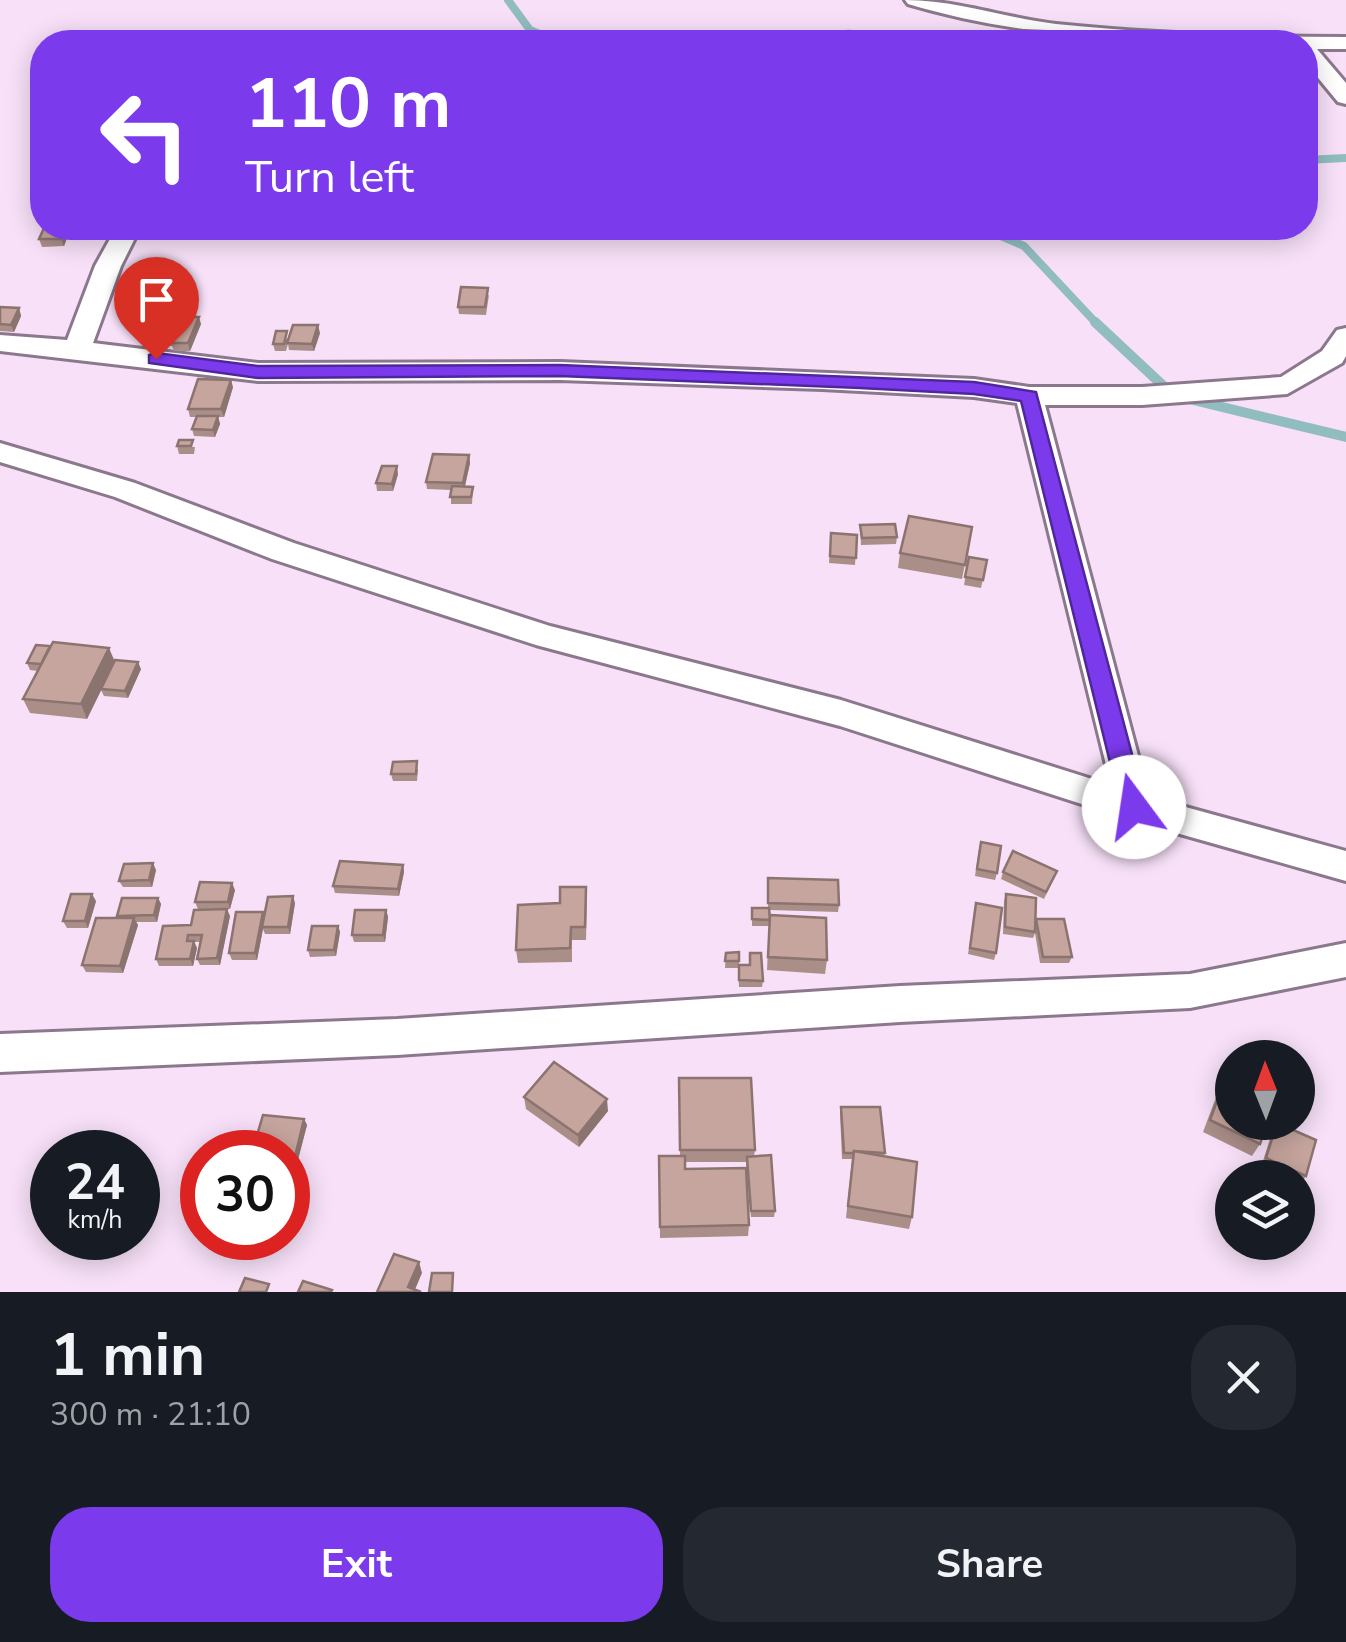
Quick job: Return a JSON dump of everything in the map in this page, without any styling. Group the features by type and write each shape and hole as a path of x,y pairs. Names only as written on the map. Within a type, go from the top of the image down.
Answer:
{"street":[{"path":"914,0 963,17 1070,30"},
{"path":"1318,45 1346,43"},
{"path":"1318,62 1346,96"},
{"path":"76,348 122,240"},
{"path":"0,344 76,348 258,372 560,370 974,388 1029,396 1173,395 1287,385 1332,358 1346,336"},
{"path":"1029,396 1134,807"},
{"path":"0,452 126,490 283,551 547,637 841,713 1134,807 1346,866"},
{"path":"0,1053 397,1037 900,1004 1190,991 1346,960"}],"building":[{"path":"461,287 488,288 485,307 458,307"},
{"path":"0,307 19,308 11,325 0,324"},
{"path":"169,308 192,308 190,315 166,315"},
{"path":"148,317 178,317 170,338 140,338"},
{"path":"184,317 199,317 188,343 171,343"},
{"path":"293,325 318,325 312,344 287,343"},
{"path":"276,331 287,331 284,344 273,344"},
{"path":"198,379 231,380 221,409 188,409"},
{"path":"197,416 218,416 213,430 192,429"},
{"path":"179,440 193,440 191,446 177,446"},
{"path":"433,454 469,455 463,483 426,482"},
{"path":"382,466 397,466 392,484 376,483"},
{"path":"452,486 473,487 471,497 450,497"},
{"path":"909,516 972,527 965,565 900,553"},
{"path":"895,524 897,537 862,538 860,525"},
{"path":"831,533 857,535 856,558 830,556"},
{"path":"969,557 987,560 983,580 965,577"},
{"path":"53,642 109,648 81,704 23,699"},
{"path":"36,645 50,646 41,664 27,663"},
{"path":"115,660 138,662 125,691 101,689"},
{"path":"417,761 416,774 391,774 393,762"},
{"path":"981,842 1001,846 997,873 977,869"},
{"path":"1013,851 1057,871 1046,892 1003,872"},
{"path":"340,861 403,865 398,889 333,886"},
{"path":"153,863 149,880 119,881 124,864"},
{"path":"768,878 838,880 839,905 768,903"},
{"path":"200,882 232,883 228,902 195,902"},
{"path":"560,887 586,887 585,927 571,927 570,948 516,950 518,905 560,903"},
{"path":"71,894 92,894 85,921 63,921"},
{"path":"1006,894 1036,898 1035,932 1005,927"},
{"path":"293,896 288,927 262,927 268,897"},
{"path":"122,898 158,898 154,915 117,916"},
{"path":"976,903 1002,908 996,953 970,948"},
{"path":"752,908 769,908 770,920 752,919"},
{"path":"227,909 217,958 197,959 202,935 188,935 187,941 194,941 190,959 156,959 163,926 191,925 194,910"},
{"path":"355,910 386,910 383,935 352,935"},
{"path":"236,912 263,912 255,953 229,953"},
{"path":"770,915 826,918 827,960 768,957"},
{"path":"96,918 134,918 120,966 82,965"},
{"path":"1036,919 1064,919 1072,957 1043,957"},
{"path":"312,926 338,926 334,950 308,950"},
{"path":"739,952 739,961 725,961 726,953"},
{"path":"750,953 761,953 763,981 739,980 739,965 750,965"},
{"path":"554,1062 607,1099 578,1135 524,1097"},
{"path":"679,1078 751,1078 755,1150 680,1150"},
{"path":"841,1107 880,1107 885,1153 844,1153"},
{"path":"263,1115 304,1119 301,1130 259,1130"},
{"path":"1272,1140 1316,1140 1310,1160 1266,1158"},
{"path":"854,1151 917,1162 912,1217 848,1206"},
{"path":"771,1155 775,1211 751,1211 747,1157"},
{"path":"659,1156 685,1156 685,1169 746,1168 749,1225 660,1227"},
{"path":"394,1254 419,1262 408,1287 421,1292 377,1292"},
{"path":"432,1273 453,1273 452,1292 429,1292"},
{"path":"245,1278 269,1284 266,1292 239,1292"},
{"path":"303,1281 332,1290 298,1292"}],"waterway":[{"path":"508,0 530,30"},
{"path":"1318,159 1346,158"},
{"path":"1010,240 1024,246 1096,323"},
{"path":"1096,323 1173,395 1346,437"}],"route":[{"path":"156,359 258,372 560,370 974,388 1029,396 1134,807"}]}
